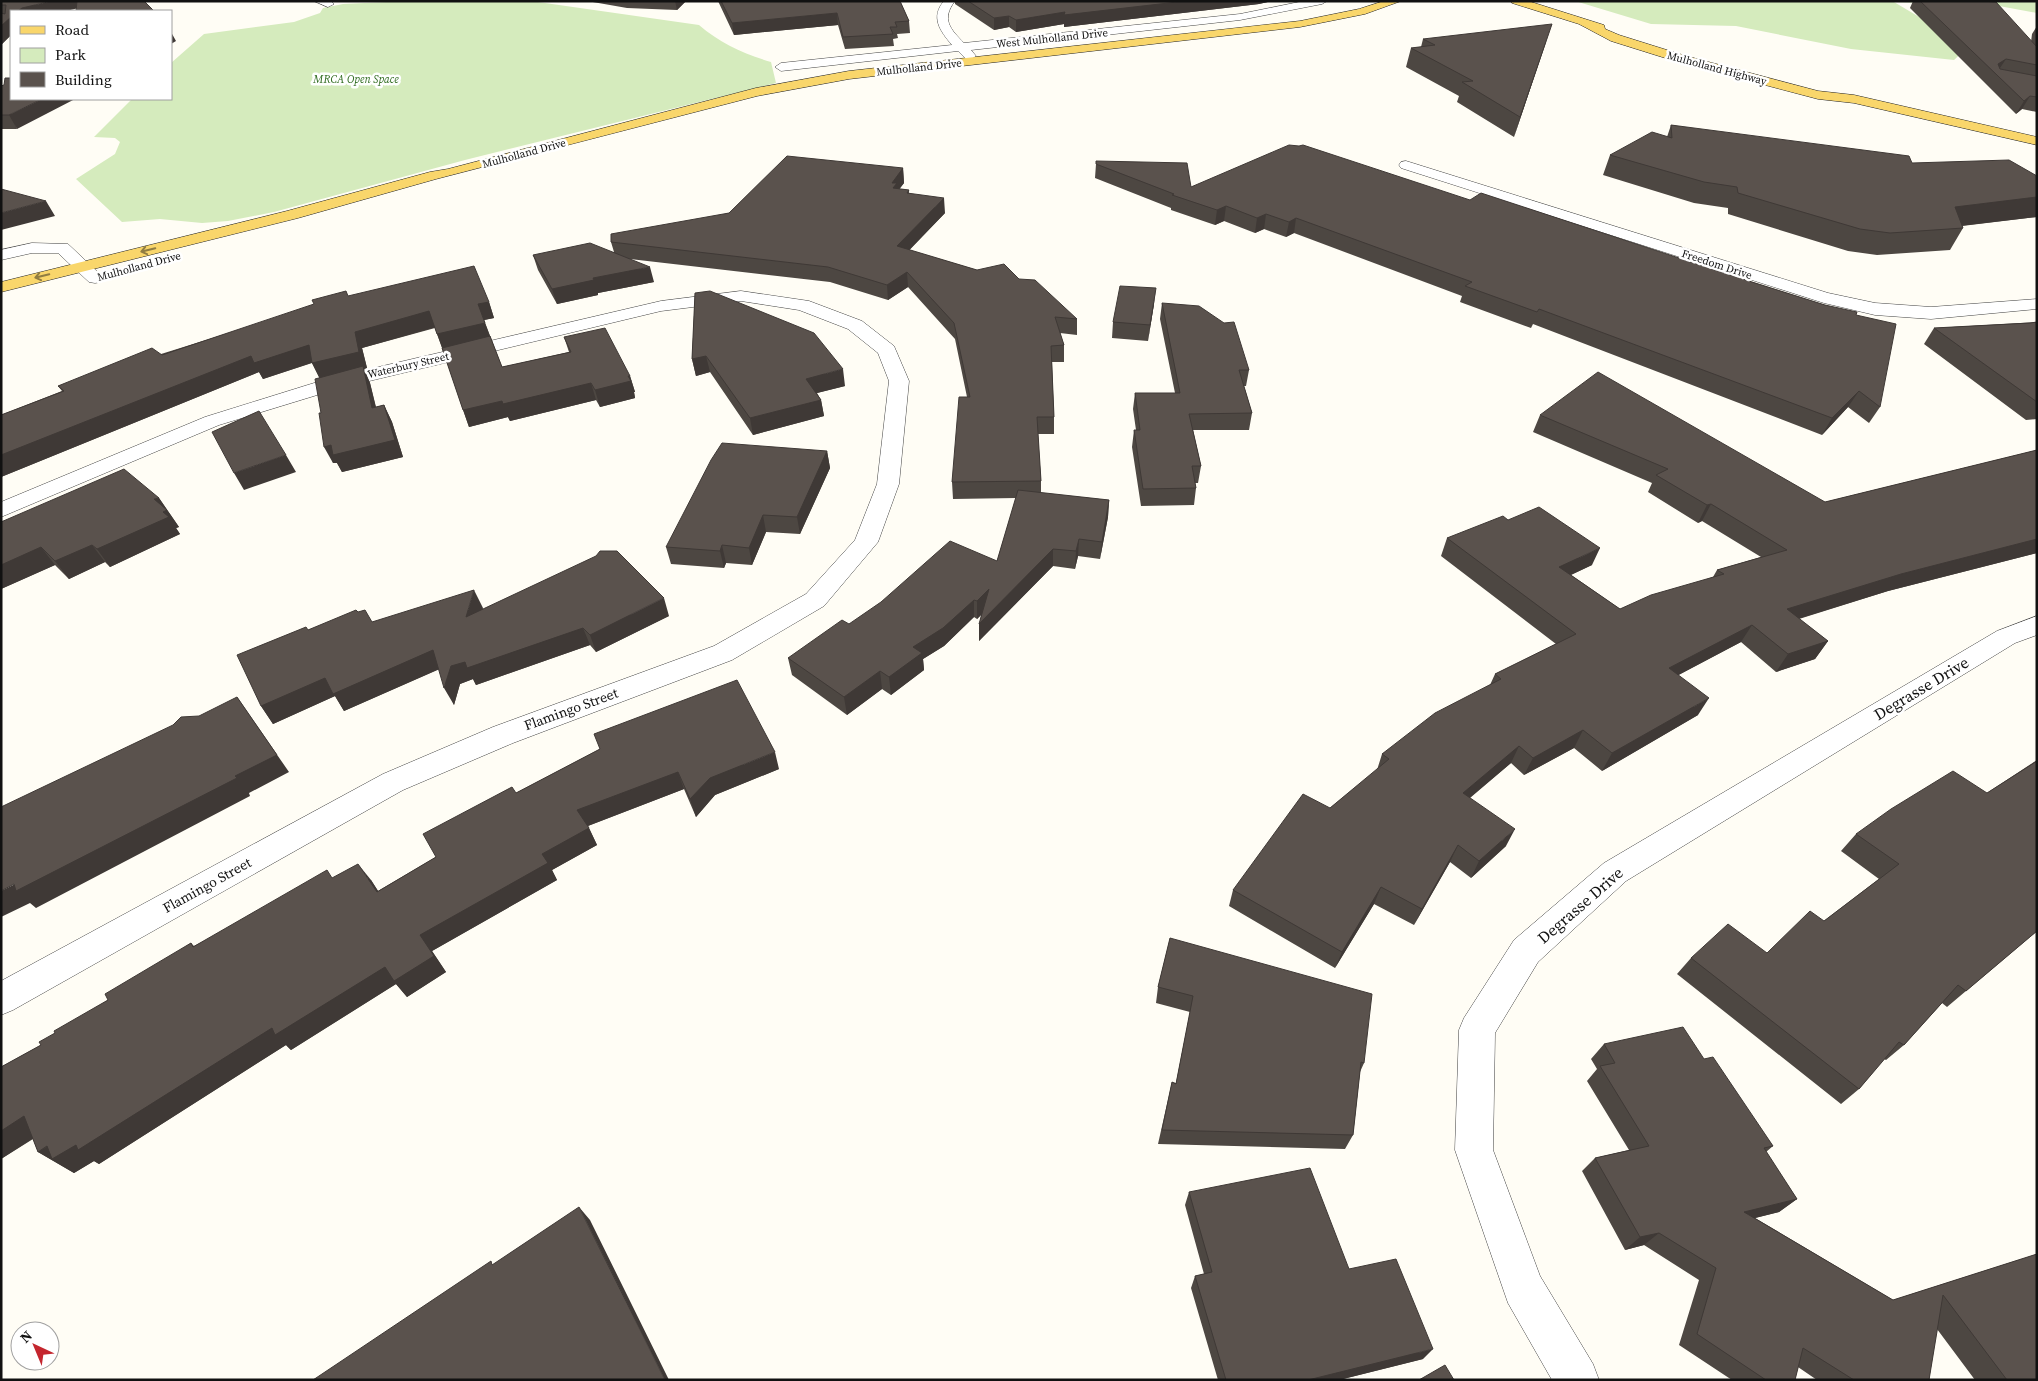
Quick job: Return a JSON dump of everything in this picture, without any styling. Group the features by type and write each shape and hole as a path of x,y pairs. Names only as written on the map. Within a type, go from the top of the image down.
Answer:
{"main road":[{"name":"Mulholland Drive","path":"1,286 89,272 441,178 449,173 785,86 850,74 1300,24 1361,12 1396,1"},
{"name":"Mulholland Highway","path":"1516,1 1584,23 1615,38 1682,59 1818,95 1854,99 2037,141"},
{"name":"Mulholland Drive","path":"30,298 89,272"}],"street":[{"path":"950,1 945,5 941,19 945,30 975,60"},
{"name":"West Mulholland Drive","path":"781,67 1240,17 1322,1"},
{"name":"Freedom Drive","path":"1406,165 1833,300 1875,309 1932,313 2037,304"},
{"path":"1,255 32,248 62,248 89,272"},
{"name":"Waterbury Street","path":"1,510 212,421 334,383 662,306 741,296 803,305"},
{"name":"Flamingo Street","path":"1,998 393,782 503,735 723,653 815,600 866,542 888,484 899,381 887,350 855,325 803,305"},
{"name":"Degrasse Drive","path":"1577,1380 1523,1288 1474,1150 1477,1030 1526,951 1615,872 2006,637 2037,626"}],"green space":[{"name":"MRCA Open Space","path":"408,1 531,1 699,25 733,47 771,62 776,83 465,160 274,212 228,221 202,223 160,219 122,222 76,179 115,154 120,142 115,138 94,137 131,100 172,100 172,62 204,34 294,22 320,13 323,8 343,4"},
{"path":"1575,1 2037,1 2037,13 1999,6 1894,2 1926,21 1983,33 1954,60 1851,49 1736,26 1651,24"}],"building":[{"path":"1,1 52,1 19,10 10,10 10,18 1,26 1,13 5,14 6,5 1,5"},
{"path":"77,1 144,1 153,10 76,10"},
{"path":"721,1 900,1 909,21 895,22 897,27 890,27 893,34 843,37 837,13 732,23"},
{"path":"968,1 1186,1 1064,15 1065,12 1016,20 1009,16 994,18"},
{"path":"1920,1 1996,2 2037,47 2037,65 2006,59 1998,64 2000,69 2037,76 2037,97 2030,96 2024,101"},
{"path":"1552,24 1520,117 1462,82 1473,81 1411,48 1435,45 1423,39"},
{"path":"5,78 10,78 10,100 40,100 9,115 1,115 1,86 4,85"},
{"path":"1671,125 1909,156 1912,163 2009,160 2037,176 2037,197 1955,207 1963,228 1890,233 1860,229 1738,193 1737,187 1704,182 1610,155 1652,132 1672,138"},
{"path":"1289,145 1303,145 1470,200 1481,193 1752,282 1825,305 1857,312 1856,315 1896,324 1880,407 1859,391 1832,418 1539,309 1537,312 1465,286 1472,282 1296,218 1289,222 1266,214 1257,218 1226,206 1217,210 1172,195 1174,194 1096,164 1096,161 1187,163 1191,187"},
{"path":"787,156 903,168 892,183 897,183 893,188 909,190 907,193 944,198 897,246 977,270 1004,264 1019,279 1035,280 1077,319 1055,317 1064,345 1051,346 1054,417 1037,417 1041,481 952,482 959,397 970,397 954,323 907,272 887,285 828,267 611,242 611,234 729,213"},
{"path":"1,189 46,201 1,213"},
{"path":"590,243 650,267 593,278 594,280 552,289 533,255"},
{"path":"474,266 489,302 478,304 485,323 437,334 429,311 355,332 359,352 312,363 309,345 254,363 251,356 1,455 1,415 64,391 58,386 152,348 162,355 314,304 312,300 346,291 348,296"},
{"path":"1120,286 1156,288 1150,325 1113,322"},
{"path":"710,291 814,333 843,369 806,379 821,400 750,418 706,356 692,359 695,293"},
{"path":"1162,303 1199,306 1224,323 1234,322 1249,370 1239,370 1252,413 1189,414 1201,466 1192,466 1196,488 1143,489 1134,430 1140,430 1135,393 1180,393"},
{"path":"2037,322 2037,402 1934,328 2030,323"},
{"path":"605,328 631,381 595,390 591,383 503,404 502,401 463,410 442,348 490,336 502,367 571,352 564,337"},
{"path":"363,366 372,408 384,405 395,440 333,455 331,445 324,447 315,379"},
{"path":"1598,372 1825,502 2037,450 2037,539 1901,574 1787,609 1828,641 1788,654 1752,625 1669,668 1709,698 1612,753 1583,730 1533,758 1519,746 1463,793 1515,829 1479,861 1458,845 1422,909 1381,887 1342,952 1233,890 1303,794 1330,808 1389,759 1382,754 1435,713 1501,679 1495,674 1576,634 1447,538 1503,516 1508,520 1539,507 1600,548 1559,567 1620,609 1651,595 1724,574 1717,570 1787,550 1711,504 1707,505 1656,475 1668,469 1540,415"},
{"path":"259,411 286,455 234,473 212,432"},
{"path":"722,443 827,451 797,517 763,515 749,548 722,545 720,551 666,547 711,460"},
{"path":"124,469 159,498 154,499 167,510 163,512 169,517 97,549 92,545 55,561 41,547 1,565 1,522"},
{"path":"1018,490 1109,500 1102,542 1079,539 1076,551 1053,549 979,624 989,589 943,628 913,647 922,653 889,677 880,671 844,697 788,658 842,620 849,624 881,602 950,541 997,561"},
{"path":"600,551 617,551 664,598 590,635 583,628 467,668 465,662 451,666 444,688 433,650 333,694 325,678 261,706 237,655 306,627 308,630 356,610 358,612 365,610 372,622 474,590 466,617 596,556"},
{"path":"737,680 775,752 710,778 690,799 678,772 577,810 589,828 542,854 548,863 420,935 434,956 394,981 385,967 275,1035 272,1028 78,1150 76,1145 52,1159 47,1146 38,1152 24,1116 1,1131 1,1067 41,1045 39,1042 55,1033 54,1031 108,1000 105,994 191,943 193,947 327,870 332,878 358,864 377,892 436,857 423,834 512,787 516,793 600,749 594,734"},
{"path":"237,697 277,755 235,776 237,778 16,891 14,884 1,891 1,807 173,725 181,717 199,716"},
{"path":"2037,761 2037,931 1966,991 1958,985 1904,1045 1899,1042 1859,1089 1691,958 1728,924 1767,953 1810,911 1824,921 1899,864 1856,834 1891,809 1953,771 1987,793"},
{"path":"1170,938 1372,994 1364,1063 1361,1062 1353,1135 1162,1130 1172,1082 1176,1084 1193,996 1158,987"},
{"path":"1683,1027 1704,1059 1713,1057 1773,1146 1764,1148 1797,1199 1744,1212 1893,1300 2037,1254 2037,1380 2007,1380 1943,1295 1929,1380 1854,1380 1803,1348 1795,1380 1766,1380 1697,1334 1716,1268 1659,1233 1640,1237 1595,1158 1649,1146 1600,1066 1615,1063 1604,1044"},
{"path":"1310,1168 1349,1269 1396,1259 1433,1349 1308,1380 1226,1380 1195,1276 1212,1272 1189,1192"},
{"path":"579,1207 665,1380 313,1380 491,1261 492,1265"},
{"path":"1445,1365 1454,1380 1419,1380"}]}
